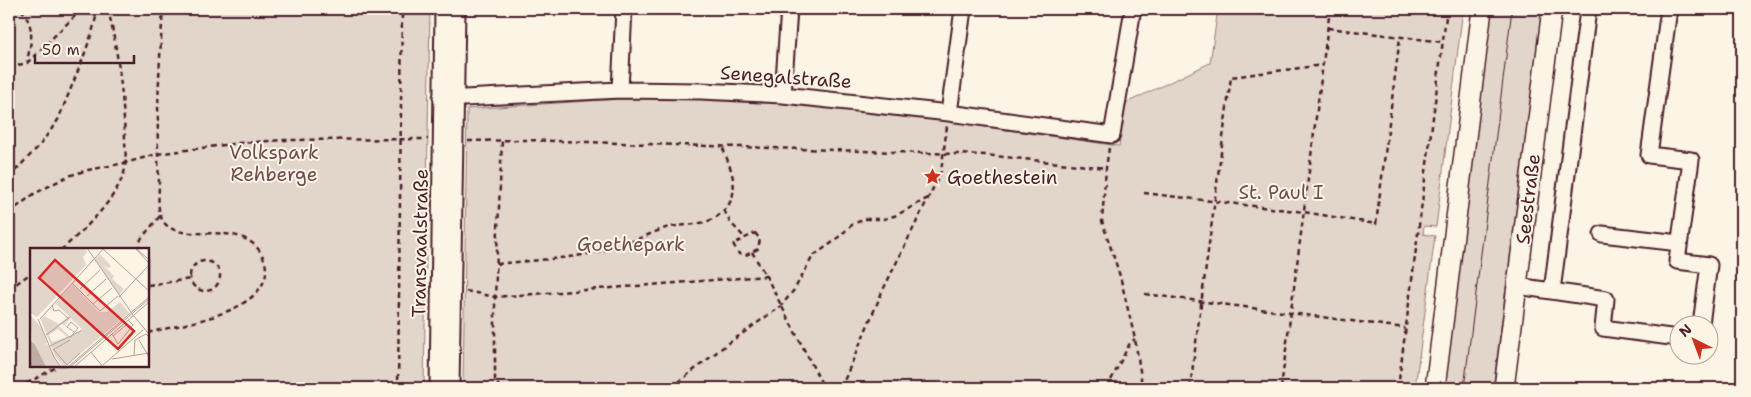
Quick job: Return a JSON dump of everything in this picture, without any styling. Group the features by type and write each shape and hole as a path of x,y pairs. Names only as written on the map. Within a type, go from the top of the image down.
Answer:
{"main road":[{"path":"1435,388 1482,9"},
{"name":"Seestraße","path":"1504,388 1552,9"}],"street":[{"name":"Transvaalstraße","path":"443,9 448,97 452,290 451,388"},
{"name":"Transvaalstraße","path":"438,388 448,97 457,9"},
{"path":"620,90 624,9"},
{"path":"783,95 789,9"},
{"path":"949,116 963,9"},
{"path":"1111,139 1133,9"},
{"path":"1669,9 1649,155 1691,160 1677,261 1709,265 1702,314"},
{"path":"1552,290 1588,10"},
{"name":"Senegalstraße","path":"448,97 620,90 783,95 1111,139"},
{"path":"1602,234 1680,243"},
{"path":"1517,286 1606,300 1603,328 1668,337"}],"path":[{"path":"21,9 30,22 31,44 27,62"},
{"path":"9,64 18,65 27,62 82,9"},
{"path":"9,177 40,145 58,120 82,61 98,9"},
{"path":"63,248 100,212 124,172 124,110 120,69 108,9"},
{"path":"149,333 226,312 258,292 266,275 263,256 246,239 228,234 180,232 169,228 160,216 157,154 158,76 163,9"},
{"path":"398,388 402,9"},
{"path":"1281,388 1330,9"},
{"path":"1398,388 1448,9"},
{"path":"1328,28 1443,42"},
{"path":"1144,193 1304,212 1376,224 1400,37"},
{"path":"1190,388 1230,77 1323,65"},
{"path":"841,388 878,300 941,172 949,116"},
{"path":"9,213 34,194 68,176 157,154 239,143 284,140 432,139"},
{"path":"1111,139 1106,168 1102,221 1120,276 1135,339 1142,388"},
{"path":"472,140 986,155 1106,168"},
{"path":"500,388 495,380 495,297 502,140"},
{"path":"497,264 565,257 606,250 647,237 660,230 705,222 724,210 729,204 734,187 733,173 722,146"},
{"path":"671,388 722,348 781,306 794,290 812,256 833,242 853,224 865,219 884,219 897,215 928,198"},
{"path":"724,210 730,222 745,238"},
{"path":"139,248 141,239 160,216"},
{"path":"756,233 760,242 758,248 752,252 746,255 739,254 733,244 756,233"},
{"path":"752,252 824,388"},
{"path":"204,261 214,264 219,273 218,283 206,292 196,288 190,279 195,265 204,261"},
{"path":"9,288 30,274"},
{"path":"452,290 470,291 495,297 766,276"},
{"path":"149,285 190,279"},
{"path":"1145,294 1405,328"},
{"path":"1107,388 1130,343 1135,339"},
{"path":"19,388 56,367"}],"green space":[{"name":"Volkspark Rehberge","path":"9,9 430,9 424,388 9,388"},
{"name":"Goethepark","path":"1218,9 1463,9 1436,227 1424,226 1423,234 1435,236 1415,388 463,388 467,109 619,99 699,98 781,103 952,122 1119,146 1126,103 1210,63"},
{"path":"1491,9 1542,9 1493,388 1443,388"}],"tram line":[{"path":"1464,388 1512,9"}],"place":[{"name":"Goethestein","path":"933,177"}],"park label":[{"name":"St. Paul I","path":"1281,192"}]}
